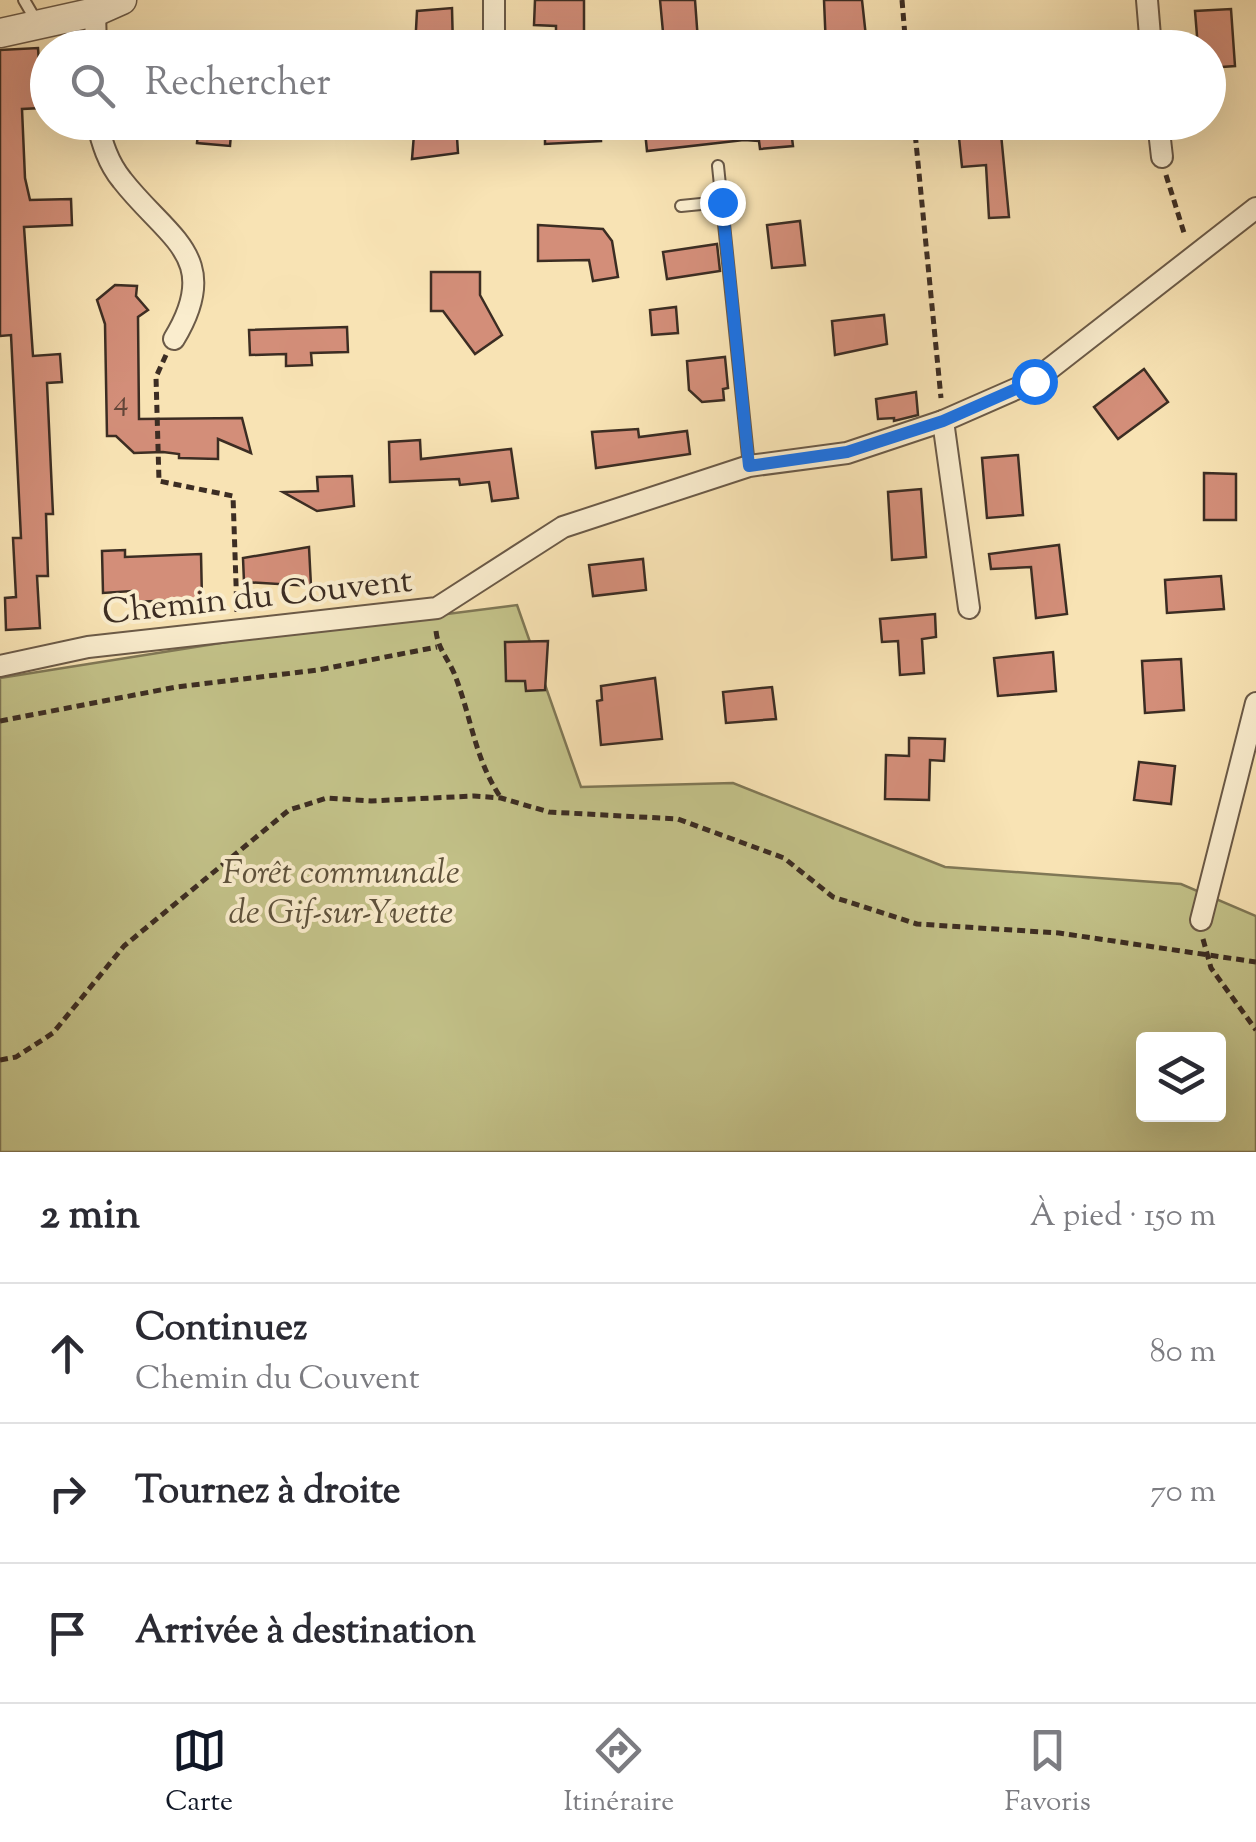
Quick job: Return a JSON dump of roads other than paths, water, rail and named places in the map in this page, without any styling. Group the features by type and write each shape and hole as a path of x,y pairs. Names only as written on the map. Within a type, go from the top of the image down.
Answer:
{"street":[{"path":"0,33 95,12 122,0"},
{"path":"494,0 494,30"},
{"path":"1147,0 1150,30"},
{"path":"95,12 96,30"},
{"path":"101,140 121,180 188,252 193,308 174,339"},
{"path":"1160,140 1162,157"},
{"name":"Chemin du Couvent","path":"0,666 88,647 438,608 563,527 749,466 847,452 943,421 1034,381 1256,208"},
{"path":"943,421 968,608"},
{"path":"1201,920 1256,704"}],"lane":[{"path":"24,0 38,25"},
{"path":"718,166 749,466"},
{"path":"681,206 722,202"}],"park label":[{"name":"Forêt communale de Gif-sur-Yvette","path":"341,891"}]}
